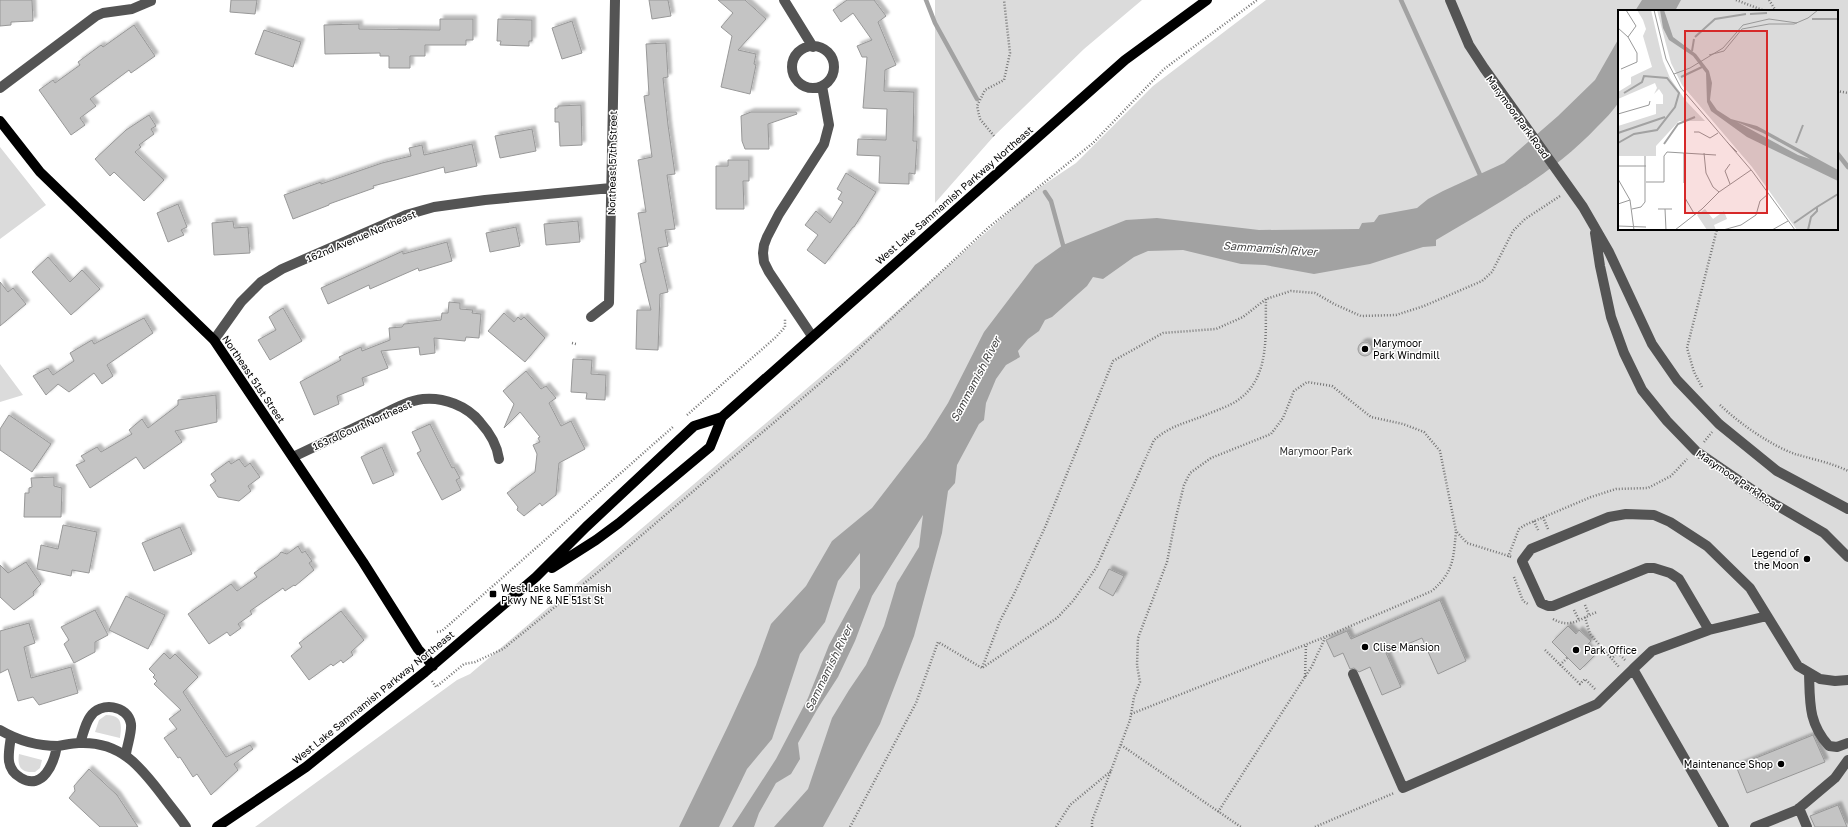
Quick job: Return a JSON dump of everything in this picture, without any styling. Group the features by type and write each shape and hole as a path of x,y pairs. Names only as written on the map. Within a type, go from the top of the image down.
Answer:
{"main road":[{"name":"West Lake Sammamish Parkway Northeast","path":"217,827 306,767 433,666 536,577 586,527 694,426 722,417 1125,60 1207,0"},
{"name":"Northeast 51st Street","path":"0,121 40,172 214,340 363,562 418,649 433,666"},
{"name":"West Lake Sammamish Parkway Northeast","path":"536,577 596,540 710,447 722,417"}],"street":[{"name":"Northeast 57th Street","path":"591,317 609,303 615,0"},
{"path":"784,0 813,47"},
{"name":"Marymoor Park Road","path":"1450,0 1469,45 1515,114 1583,207 1610,252 1652,344 1677,380 1719,424 1777,471 1848,509"},
{"path":"0,88 96,16 104,13 132,9 151,1"},
{"path":"813,47 825,50 833,62 832,75 829,81 822,86 811,88 799,83 793,71 794,58 798,52 804,48 813,47"},
{"path":"812,336 769,272 764,262 763,254 764,245 779,214 824,144 829,124 822,86"},
{"name":"162nd Avenue Northeast","path":"214,340 241,302 261,282 282,269 406,215 434,208 485,200 611,188"},
{"name":"Marymoor Park Road","path":"1595,229 1600,266 1611,317 1624,353 1642,390 1667,421 1696,451 1766,499 1824,533 1848,558"},
{"name":"163rd Court Northeast","path":"293,457 402,406 424,399 446,401 464,408 474,414 488,430 498,448 499,459"},
{"path":"1709,630 1679,579 1670,573 1647,568 1553,606 1548,606 1541,603 1522,560 1531,549 1608,517 1626,514 1654,515 1670,522 1706,546 1750,588 1798,666 1820,679 1847,683"},
{"path":"1353,674 1403,788 1597,704 1629,669 1652,651 1709,630 1767,616"},
{"path":"1629,669 1724,827"},
{"path":"1809,673 1810,713 1823,739 1829,746 1837,747 1848,743"},
{"path":"80,743 90,717 95,712 108,706 115,707 122,710 128,717 131,724 126,754"},
{"path":"0,730 11,736 34,743 57,746 80,743 104,745 126,754 142,769 186,827"},
{"path":"11,736 9,760 11,770 25,781 34,781 42,778 54,762 57,746"},
{"path":"1755,827 1799,808 1835,778 1848,760"},
{"path":"1799,808 1807,827"}],"path":[{"path":"994,136 980,118 977,106 985,90 1004,80 1010,53 1004,0"},
{"path":"436,687 464,664 475,662 503,650 604,568 845,362 988,228 1093,143 1164,69 1257,0"},
{"path":"1736,0 1762,10"},
{"path":"1770,0 1775,10"},
{"path":"1838,91 1848,93"},
{"path":"982,668 1000,621 1046,525 1113,362 1163,333 1216,329 1243,317 1266,299 1291,291 1315,293 1334,304 1362,316 1396,314 1424,306 1482,281 1492,272 1513,231 1525,219 1562,195 1559,190"},
{"path":"1703,388 1694,372 1687,348 1717,230"},
{"path":"982,668 1058,618 1073,601 1096,568 1154,440 1166,430 1238,400 1247,392 1256,379 1265,357 1266,299"},
{"path":"682,419 776,337 785,326 783,313"},
{"path":"1092,827 1092,821 1121,745 1131,714 1134,697 1140,682 1137,665 1138,638 1167,562 1177,511 1184,485 1190,472 1211,458 1271,434 1283,418 1294,391 1307,382 1332,386 1371,417 1403,424 1424,432 1440,451 1456,531 1452,564 1444,580 1432,591 1325,637 1131,714"},
{"path":"1719,404 1729,414 1771,442 1793,453 1848,471"},
{"path":"437,632 447,626 676,424"},
{"path":"1700,446 1715,429"},
{"path":"1508,556 1519,529 1543,517 1591,497 1616,489 1648,488 1671,476 1692,455"},
{"path":"1543,517 1549,531"},
{"path":"1534,521 1540,535"},
{"path":"1456,531 1467,543 1522,560"},
{"path":"1583,601 1590,634 1610,656 1629,669"},
{"path":"1572,606 1579,620"},
{"path":"1218,812 1312,666 1325,637"},
{"path":"850,827 916,703 938,642 982,668"},
{"path":"1305,677 1306,645"},
{"path":"1610,656 1613,657 1624,647"},
{"path":"1545,650 1580,684 1585,679 1604,697"},
{"path":"1618,653 1629,669"},
{"path":"1560,665 1568,657"},
{"path":"1121,745 1241,827"},
{"path":"1056,827 1070,805 1111,771"},
{"path":"1315,827 1403,788"}],"green space":[{"path":"935,0 1142,0 1084,49 994,136 935,203"},
{"name":"Marymoor Park","path":"1266,0 1848,0 1848,827 255,827 457,680 470,674 871,334 1027,196 1076,163 1153,86"},
{"path":"0,147 46,205 0,239"},
{"path":"0,364 23,395 0,402"},
{"path":"106,715 111,715 120,721 120,738 95,732 99,720"},
{"path":"19,754 42,760 40,768 35,772 23,770 19,766"}],"water":[{"path":"1642,0 1681,0 1676,10 1636,10"},
{"name":"Sammamish River","path":"1618,40 1618,103 1612,112 1561,160 1521,189 1436,240 1436,246 1423,247 1370,264 1314,274 1265,265 1241,264 1183,250 1148,251 1134,257 1103,279 1093,277 1087,286 1052,317 1045,320 1039,331 1028,339 1018,351 1020,357 1006,365 996,379 986,403 984,420 979,424 957,465 955,483 948,491 942,533 914,636 880,724 823,827 774,827 808,789 832,718 866,665 884,626 897,583 919,547 923,515 872,596 855,641 838,677 798,743 800,759 791,774 776,783 759,813 754,827 732,827 776,759 808,698 829,645 860,588 860,553 838,581 825,622 800,654 772,739 747,769 719,827 679,827 756,665 771,624 806,586 832,541 872,508 926,438 948,403 984,332 1035,265 1063,245 1126,220 1157,218 1259,230 1359,229 1362,223 1374,222 1379,215 1417,208 1428,199 1443,191 1504,163 1558,116 1595,80"}],"building":[{"path":"0,0 32,0 33,21 11,22 11,25 0,26"},
{"path":"231,0 257,0 255,14 230,12"},
{"path":"649,0 668,0 671,16 652,19"},
{"path":"718,0 745,0 766,19 738,50 756,54 754,64 756,65 750,94 721,87 732,36 721,27 733,13"},
{"path":"847,0 874,0 886,16 878,22 896,65 885,70 884,91 914,92 913,141 917,141 915,174 909,173 909,184 879,183 880,156 857,155 858,139 886,140 887,109 863,108 867,57 862,57 857,46 872,40 853,13 841,22 833,10"},
{"path":"440,19 473,19 473,40 466,40 466,45 425,45 425,56 410,56 410,68 389,68 389,56 380,56 380,53 325,54 324,25 359,24 359,29 440,30"},
{"path":"498,19 532,20 532,41 529,41 529,46 500,45 501,41 497,41"},
{"path":"572,21 582,53 562,59 552,28"},
{"path":"134,25 155,56 131,73 129,70 90,99 96,106 80,118 85,125 71,135 39,90 53,80 55,83 80,65 78,62 101,45 103,47"},
{"path":"264,30 301,42 293,67 255,54"},
{"path":"666,43 668,77 663,78 675,174 667,175 675,229 665,230 668,246 658,248 668,292 660,294 658,350 636,349 637,310 651,310 640,264 646,262 638,213 646,212 638,160 652,157 644,96 649,95 646,44"},
{"path":"581,105 582,145 560,146 559,122 555,122 555,108 558,108 558,106"},
{"path":"751,112 796,112 797,114 768,124 769,149 745,149 742,141 741,116"},
{"path":"149,115 156,126 151,129 154,134 139,145 141,147 135,152 164,180 144,201 114,172 110,176 95,159 126,130"},
{"path":"532,129 536,151 500,158 495,136"},
{"path":"472,144 477,166 445,173 444,167 373,186 374,188 293,219 284,195 382,163 411,156 409,148 422,145 424,155"},
{"path":"728,160 749,160 749,181 743,181 744,209 716,209 716,166 728,166"},
{"path":"846,173 876,192 854,227 825,264 807,250 818,235 805,225 816,211 830,223 843,202 838,199 842,192 837,189"},
{"path":"178,204 187,227 181,230 184,235 168,242 157,213"},
{"path":"233,221 234,228 248,227 250,253 214,255 212,223"},
{"path":"578,221 580,242 546,245 544,224"},
{"path":"516,227 520,246 490,252 486,233"},
{"path":"447,242 452,261 419,271 418,268 370,289 369,285 328,304 321,288 403,251 403,254"},
{"path":"48,257 70,282 82,270 100,289 71,315 32,272"},
{"path":"0,282 8,292 13,288 26,304 0,326"},
{"path":"449,302 460,303 460,309 473,310 472,313 481,314 479,338 466,337 465,341 434,338 435,353 420,355 419,347 381,351 388,368 362,378 364,385 337,396 339,404 314,415 300,382 341,360 339,357 361,347 362,351 390,340 389,328 402,327 404,324 441,320 442,313 448,313"},
{"path":"283,308 302,341 270,360 258,340 276,330 269,317"},
{"path":"504,313 514,322 518,317 521,320 524,317 545,338 525,362 488,331"},
{"path":"144,318 153,333 107,365 113,376 102,384 94,373 69,392 58,384 46,395 33,376 48,368 53,375 74,361 70,353 92,340 94,344"},
{"name":"Marymoor Park Windmill","path":"1362,342 1368,342 1372,346 1372,352 1368,356 1362,356 1358,352 1358,346"},
{"path":"573,359 592,360 591,374 606,375 605,400 586,399 587,393 571,392"},
{"path":"526,371 541,389 546,386 556,398 549,403 561,426 571,421 585,449 559,463 556,495 542,506 540,503 524,516 517,510 518,507 507,493 535,472 537,454 533,445 540,442 538,438 540,437 520,412 504,428 514,404 503,391"},
{"path":"216,395 217,422 175,431 182,442 144,469 136,457 90,488 76,465 85,461 81,456 97,447 101,452 132,434 129,430 142,419 148,428 178,405 178,400"},
{"path":"9,415 51,444 32,472 0,450 0,429"},
{"path":"430,424 452,468 454,467 460,478 456,480 461,490 442,500 417,453 421,451 412,432"},
{"path":"382,447 394,475 373,484 361,457"},
{"path":"239,459 245,467 250,463 260,477 248,486 251,491 239,501 218,497 210,485 216,481 211,474 229,461 231,464"},
{"path":"54,477 54,486 62,488 61,517 24,517 25,493 29,493 29,488 32,487 31,478"},
{"path":"63,525 97,532 89,573 72,570 71,576 37,569 41,545 58,549"},
{"path":"180,527 192,554 154,571 142,543"},
{"path":"298,546 302,553 305,551 312,561 309,563 314,570 295,586 294,585 285,591 283,588 250,611 252,614 238,624 241,628 230,636 227,632 209,644 188,614 231,584 237,591 257,577 254,573 278,556 281,552 287,554"},
{"path":"26,562 41,584 33,592 34,595 14,610 0,597 0,565 8,573"},
{"path":"1109,569 1124,576 1113,596 1099,588"},
{"path":"126,596 165,615 148,649 109,630"},
{"name":"Clise Mansion","path":"1440,600 1466,661 1438,674 1422,638 1386,653 1401,687 1382,695 1370,667 1359,672 1354,668 1350,669 1343,653 1334,657 1326,640 1347,631 1351,639"},
{"path":"95,610 108,635 95,642 95,652 74,663 64,644 69,640 61,627"},
{"path":"341,611 364,640 351,652 353,655 343,663 341,660 333,666 331,664 309,680 291,656 302,647 299,643"},
{"path":"29,623 35,643 24,647 31,678 71,667 78,693 39,705 33,697 18,701 8,669 0,673 0,631"},
{"name":"Park Office","path":"1568,626 1576,634 1579,630 1591,641 1586,646 1595,655 1580,670 1552,642"},
{"path":"164,653 170,659 175,654 198,677 183,692 226,757 250,745 253,749 234,764 238,770 211,795 197,774 193,777 180,757 178,758 164,738 177,729 169,719 181,710 154,684 157,681 153,677 155,675 149,669"},
{"name":"Maintenance Shop","path":"1813,735 1825,762 1747,793 1736,766"},
{"path":"89,769 117,795 138,827 100,827 69,798 75,791 74,786"},
{"path":"1838,805 1847,827 1815,827 1810,816"}],"waterway":[{"path":"926,0 935,23 977,99"},
{"path":"1401,0 1481,177"},
{"path":"1838,154 1848,167"},
{"path":"1045,192 1051,201 1063,245 1067,250"}],"place":[{"name":"Marymoor Park Windmill","path":"1365,349"},
{"name":"Legend of the Moon","path":"1807,559"},
{"name":"West Lake Sammamish Pkwy NE & NE 51st St","path":"493,594"},
{"name":"Clise Mansion","path":"1365,647"},
{"name":"Park Office","path":"1576,650"},
{"name":"Maintenance Shop","path":"1781,764"}]}
